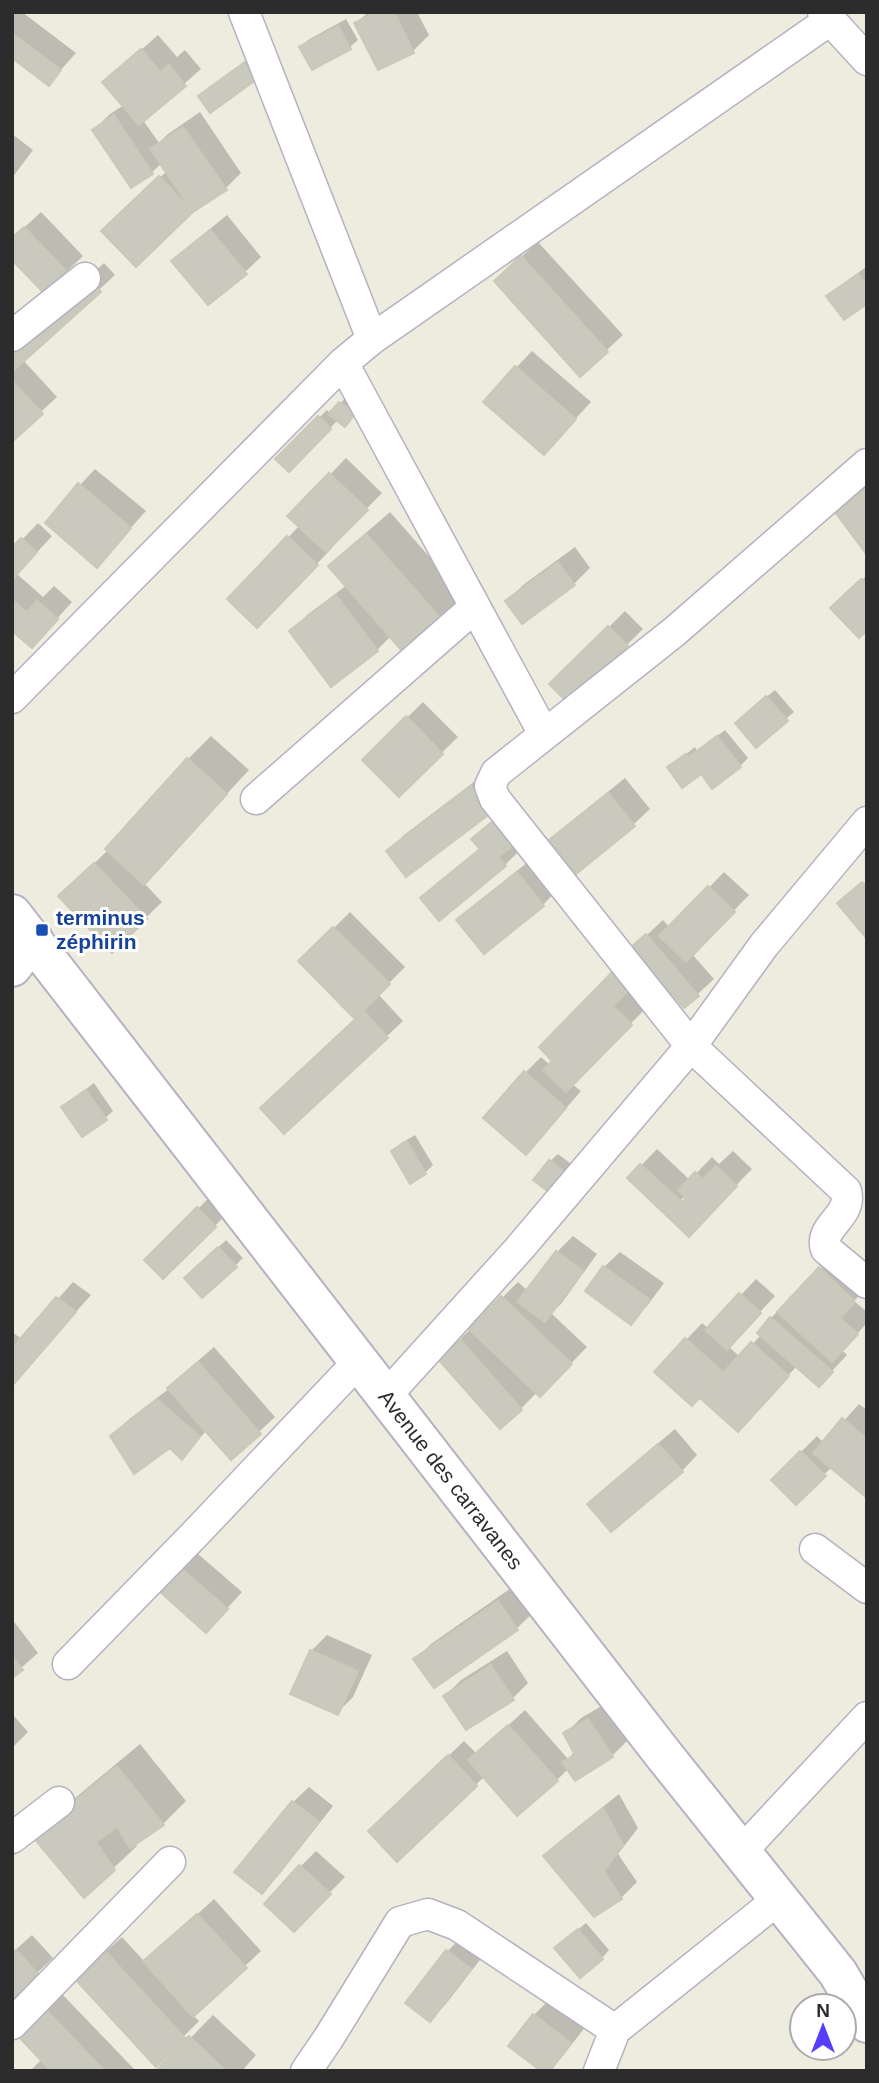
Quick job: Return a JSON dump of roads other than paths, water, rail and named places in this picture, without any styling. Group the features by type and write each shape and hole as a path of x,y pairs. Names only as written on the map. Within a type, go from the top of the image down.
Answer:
{"street":[{"path":"244,12 372,339"},
{"path":"12,698 343,363 372,339 827,16 867,60"},
{"path":"12,336 85,278"},
{"path":"343,363 544,734"},
{"path":"867,464 674,632 496,773 490,786 495,799 691,1046 846,1191 846,1209 823,1241 826,1249 867,1283"},
{"path":"256,799 475,607"},
{"path":"386,1397 519,1250 691,1046 764,945 867,821"},
{"name":"Avenue des carravanes","path":"19,940 359,1361 663,1754 780,1898 838,1973 867,2023"},
{"path":"68,1664 359,1361"},
{"path":"815,1549 867,1588"},
{"path":"742,1851 867,1717"},
{"path":"12,1838 59,1802"},
{"path":"12,2024 170,1862"},
{"path":"599,2071 615,2030 780,1898"},
{"path":"306,2071 400,1923 428,1914 457,1925 615,2030"}],"place":[{"name":"terminus zéphirin","path":"42,930"}]}
